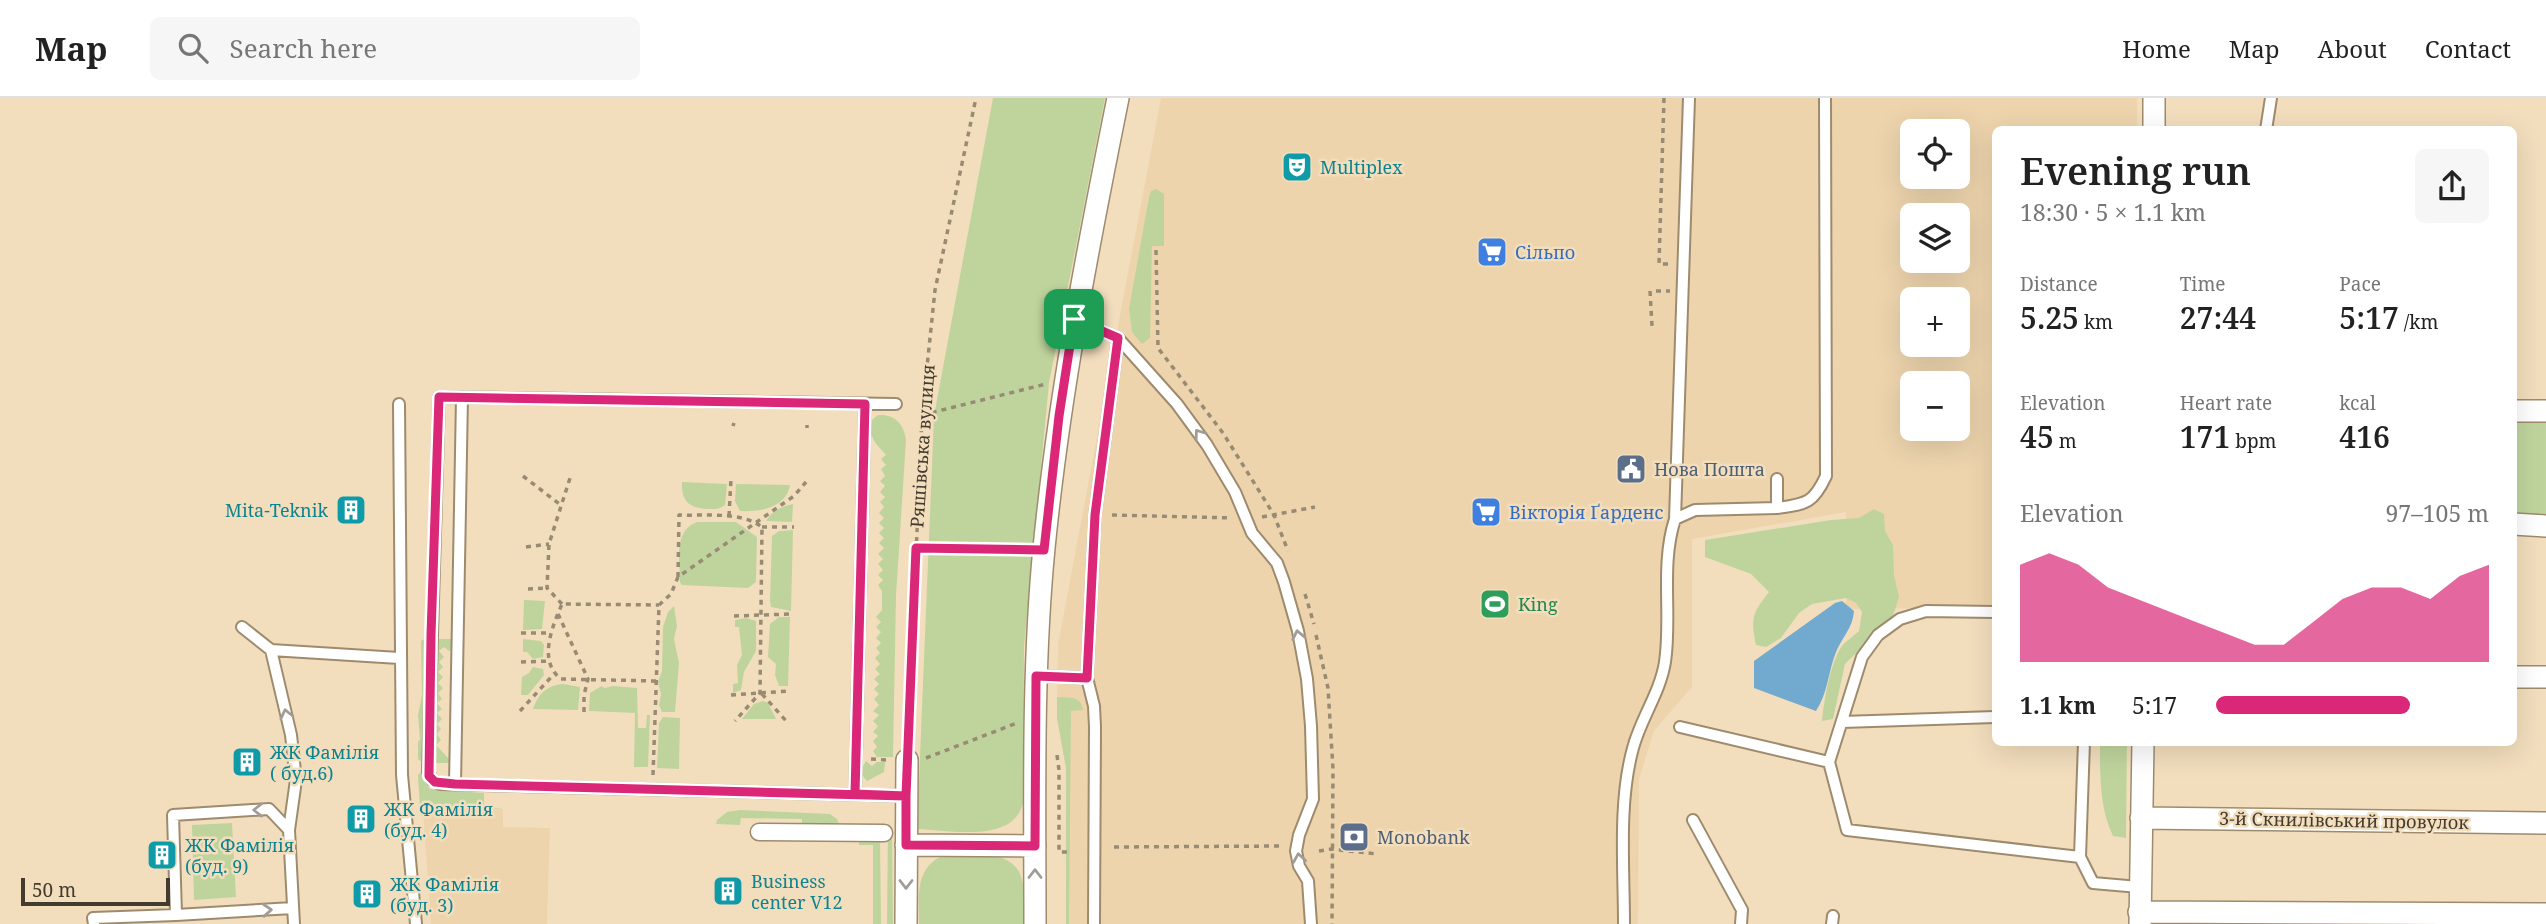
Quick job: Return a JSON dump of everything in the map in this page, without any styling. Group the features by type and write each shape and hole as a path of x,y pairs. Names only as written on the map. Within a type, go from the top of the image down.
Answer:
{"street":[{"path":"1035,924 1036,676 1044,550 1059,416 1074,319 1118,98"},
{"path":"2154,98 2154,126"},
{"path":"2517,411 2546,411"},
{"path":"2517,524 2546,526"},
{"path":"2517,677 2546,677"},
{"path":"2143,746 2140,918 2546,914"},
{"path":"906,924 906,796 912,761"},
{"name":"3-й Скнилівський провулок","path":"2141,818 2546,823"},
{"path":"759,832 884,833"},
{"path":"906,845 1035,846"}],"lane":[{"path":"1624,924 1625,783 1634,745 1657,693 1665,661 1668,540 1675,519 1689,98"},
{"path":"1675,519 1695,510 1800,505 1816,496 1826,477 1825,98"},
{"path":"2266,126 2270,98"},
{"path":"1074,319 1118,338 1177,404 1207,445 1235,492 1252,533 1277,563 1298,631 1311,726 1313,799 1299,835 1297,851 1299,866 1308,881 1311,924"},
{"path":"1094,924 1095,727 1094,706 1087,678 1095,515 1118,338"},
{"path":"896,404 439,397 428,771 435,782 455,784 906,796"},
{"path":"455,784 462,397"},
{"path":"399,404 402,775 416,924"},
{"path":"855,794 865,404"},
{"path":"1777,479 1777,508"},
{"path":"1992,612 1926,611 1900,619 1878,635 1862,657 1829,762 1847,831 2080,857"},
{"path":"242,627 271,650 399,658"},
{"path":"271,650 291,735 296,780 289,830 294,924"},
{"path":"1036,676 1087,678"},
{"path":"1842,722 1992,717"},
{"path":"1680,727 1829,762"},
{"path":"2084,746 2080,857 2093,883 2140,887"},
{"path":"176,915 173,815 269,809 289,830"},
{"path":"1693,820 1742,910 1741,924"},
{"path":"94,924 93,918 293,908"}],"path":[{"name":"Ряшівська вулиця","path":"912,761 916,548 922,415 935,290 976,98"},
{"path":"1664,98 1659,264 1681,264"},
{"path":"1156,250 1156,257"},
{"path":"1652,326 1653,291 1681,291"},
{"path":"922,415 1049,383"},
{"path":"523,475 562,506"},
{"path":"571,475 549,544 547,588 562,604 659,605 671,594 678,577 679,515 729,516 755,521 762,527 794,527"},
{"path":"729,516 731,479"},
{"path":"678,577 794,496 806,482"},
{"path":"1254,518 1315,508"},
{"path":"1112,515 1237,518"},
{"path":"735,721 760,693 762,527"},
{"path":"526,547 549,544"},
{"path":"916,548 1044,550"},
{"path":"528,589 547,588"},
{"path":"562,604 549,633 550,661 554,674 561,678 656,681"},
{"path":"659,605 653,775 662,789"},
{"path":"558,614 588,679 584,712"},
{"path":"734,616 791,614"},
{"path":"522,633 549,633"},
{"path":"521,662 550,661"},
{"path":"520,711 554,674"},
{"path":"731,695 789,691"},
{"path":"760,693 788,723"},
{"path":"912,761 1024,721"},
{"path":"878,759 884,760"},
{"path":"1114,846 1283,846"},
{"path":"1331,849 1332,924"},
{"path":"1318,851 1331,849 1377,854"},
{"path":"1059,852 1070,852"}],"shaded area":[{"path":"1161,98 2137,98 2137,126 1992,126 1992,607 1846,609 1846,512 1692,539 1692,687 1654,731 1639,779 1638,924 1066,924 1066,768 1057,718 1058,644"},
{"path":"503,809 503,827 550,828 547,924 431,924 423,811"}],"green space":[{"path":"993,98 1105,98 1049,383 1024,646 1023,803 1017,816 994,830 962,832 917,829 934,416"},
{"path":"1156,189 1164,194 1164,246 1152,246 1150,338 1142,344 1132,332 1129,309 1149,197 1151,191"},
{"path":"878,415 889,416 898,421 906,440 896,596 893,757 877,757 873,751 877,747 873,741 878,736 873,732 878,726 873,721 879,715 873,711 879,705 874,699 879,694 874,689 879,684 874,679 880,674 875,669 880,664 875,658 880,653 876,648 881,643 876,638 881,632 876,627 881,622 876,617 882,610 882,591 878,585 883,580 878,575 883,570 878,564 883,559 878,554 884,548 879,543 884,538 879,533 884,528 879,523 884,518 879,513 884,507 880,502 885,497 880,492 885,486 880,481 885,476 881,469 886,465 881,459 886,455 876,443 871,431 872,420"},
{"path":"2546,418 2546,521 2517,518 2517,420"},
{"path":"682,482 727,484 725,505 712,509 691,505 683,494"},
{"path":"736,484 790,485 788,493 778,504 756,511 740,511 735,501"},
{"path":"793,504 792,522 766,521 771,514"},
{"path":"1874,509 1884,514 1885,531 1893,545 1894,575 1899,597 1893,616 1845,664 1833,719 1822,721 1834,662 1842,646 1859,631 1862,612 1856,603 1846,598 1812,604 1799,613 1781,638 1766,647 1756,645 1754,616 1769,592 1751,574 1705,557 1705,540 1859,518"},
{"path":"697,522 736,522 757,537 756,582 748,588 682,585 679,556 681,539 689,526"},
{"path":"793,530 791,611 771,607 770,601 772,536 779,531"},
{"path":"524,600 545,601 542,629 523,630"},
{"path":"674,606 677,626 674,639 679,663 675,712 662,712 658,682 662,671 663,627 668,612"},
{"path":"779,617 790,617 788,686 779,686 775,675 776,664 768,657 770,624"},
{"path":"746,618 756,621 756,651 744,672 741,690 733,693 733,684 738,683 737,665 742,655 739,627 735,627 735,620"},
{"path":"426,638 422,762 418,759 418,715 422,695 421,641"},
{"path":"437,639 454,639 453,650 449,651 444,647 439,651 444,657 439,662 443,667 438,672 443,677 438,683 443,688 438,693 442,699 437,703 442,709 437,713 442,719 437,724 441,729 437,734 441,740 436,745 450,763 433,763"},
{"path":"523,639 541,641 544,645 543,657 533,659 527,652 523,652"},
{"path":"533,667 543,669 544,675 528,695 521,695 522,677"},
{"path":"563,684 580,687 578,710 533,709 544,691"},
{"path":"602,686 637,688 638,728 646,728 647,715 650,715 648,767 634,767 635,713 589,711 590,693"},
{"path":"1057,697 1077,700 1083,710 1071,711 1069,924 1066,924 1066,768 1057,718"},
{"path":"763,701 768,703 776,719 742,719 754,704"},
{"path":"663,717 680,718 679,769 657,768 659,723"},
{"path":"2100,746 2127,746 2126,838 2113,836 2108,825 2101,790"},
{"path":"866,761 872,766 877,762 885,762 884,772 867,781 862,775"},
{"path":"422,771 424,781 430,789 484,793 484,807 503,809 420,809 418,775"},
{"path":"740,810 830,814 837,819 840,826 802,825 802,819 741,818 740,825 716,824 727,812"},
{"path":"232,823 236,897 194,900 192,825"},
{"path":"888,823 892,829 893,924 887,924"},
{"path":"880,838 881,924 873,924 873,845 859,845 859,839"},
{"path":"947,854 991,855 1011,863 1018,870 1023,885 1023,924 919,924 919,892 924,874 936,859"}],"water":[{"path":"1842,601 1854,611 1853,617 1836,652 1823,697 1816,711 1754,688 1754,661 1835,603"}],"place":[{"name":"Multiplex","path":"1297,167"},
{"name":"Сільпо","path":"1492,252"},
{"name":"Нова Пошта","path":"1631,469"},
{"name":"Mita-Teknik","path":"351,510"},
{"name":"Вікторія Ґарденс","path":"1486,512"},
{"name":"King","path":"1495,604"},
{"name":"ЖК Фамілія ( буд.6)","path":"247,762"},
{"name":"ЖК Фамілія (буд. 4)","path":"361,819"},
{"name":"Monobank","path":"1354,837"},
{"name":"ЖК Фамілія (буд. 9)","path":"162,855"},
{"name":"Business center V12","path":"728,891"},
{"name":"ЖК Фамілія (буд. 3)","path":"367,894"}],"route":[{"path":"1074,319 1059,416 1044,550 916,548 906,796 455,784 435,782 429,776 439,397 865,404 855,794 906,796 906,845 1035,846 1036,676 1087,678 1095,515 1118,338 1074,319"}]}
